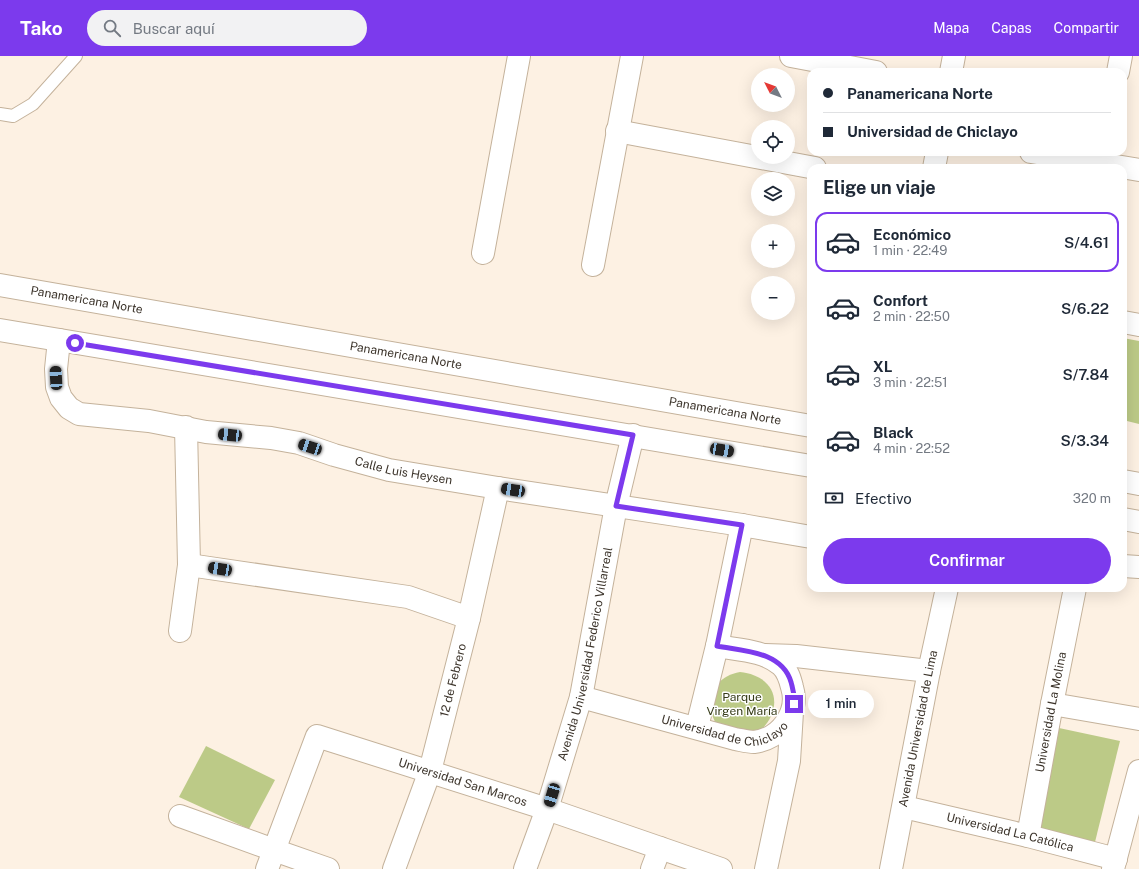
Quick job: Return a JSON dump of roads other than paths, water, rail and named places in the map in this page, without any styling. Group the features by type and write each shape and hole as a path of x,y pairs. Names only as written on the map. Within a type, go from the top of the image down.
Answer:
{"main road":[{"path":"483,253 519,56"},
{"path":"593,265 632,56"},
{"path":"791,56 855,68"},
{"path":"952,68 954,56"},
{"path":"1119,68 1121,56"},
{"path":"617,131 807,167"},
{"path":"1080,156 1104,158 1122,164"},
{"path":"1127,166 1139,170"},
{"name":"Panamericana Norte","path":"0,285 807,425"},
{"path":"1127,323 1139,325"},
{"path":"0,330 807,465"},
{"name":"Calle Luis Heysen","path":"59,340 56,369 57,387 61,398 69,408 79,414 186,427 206,432 271,438 299,444 389,470 807,536"},
{"path":"180,631 189,565 186,427"},
{"name":"Avenida Universidad Federico Villarreal","path":"525,869 547,809 581,697 616,506 633,435"},
{"path":"1127,482 1139,484"},
{"name":"12 de Febrero","path":"394,869 430,771 469,618 498,488"},
{"path":"1127,520 1139,522"},
{"path":"697,727 717,646 742,525"},
{"path":"189,565 408,597 469,618"},
{"path":"1127,566 1139,567"},
{"name":"Avenida Universidad de Lima","path":"891,869 929,671 946,592"},
{"name":"Universidad La Molina","path":"1028,836 1074,592"},
{"name":"Universidad de Chiclayo","path":"581,697 697,727 735,739 753,742 771,737 786,724 792,712 795,695 789,674 781,665 764,654 717,646"},
{"path":"764,654 796,656 929,671"},
{"path":"1052,704 1139,719"},
{"path":"766,869 789,761 792,712"},
{"name":"Universidad San Marcos","path":"270,860 317,736 547,809 721,869"},
{"path":"1115,864 1139,772"},
{"name":"Universidad La Católica","path":"904,807 1028,836 1115,864"},
{"path":"180,816 270,860 328,869"},
{"path":"652,869 660,848"}],"lane":[{"path":"0,114 13,116 33,104 76,56"}],"park label":[{"name":"Parque Virgen María","path":"742,704"}]}
